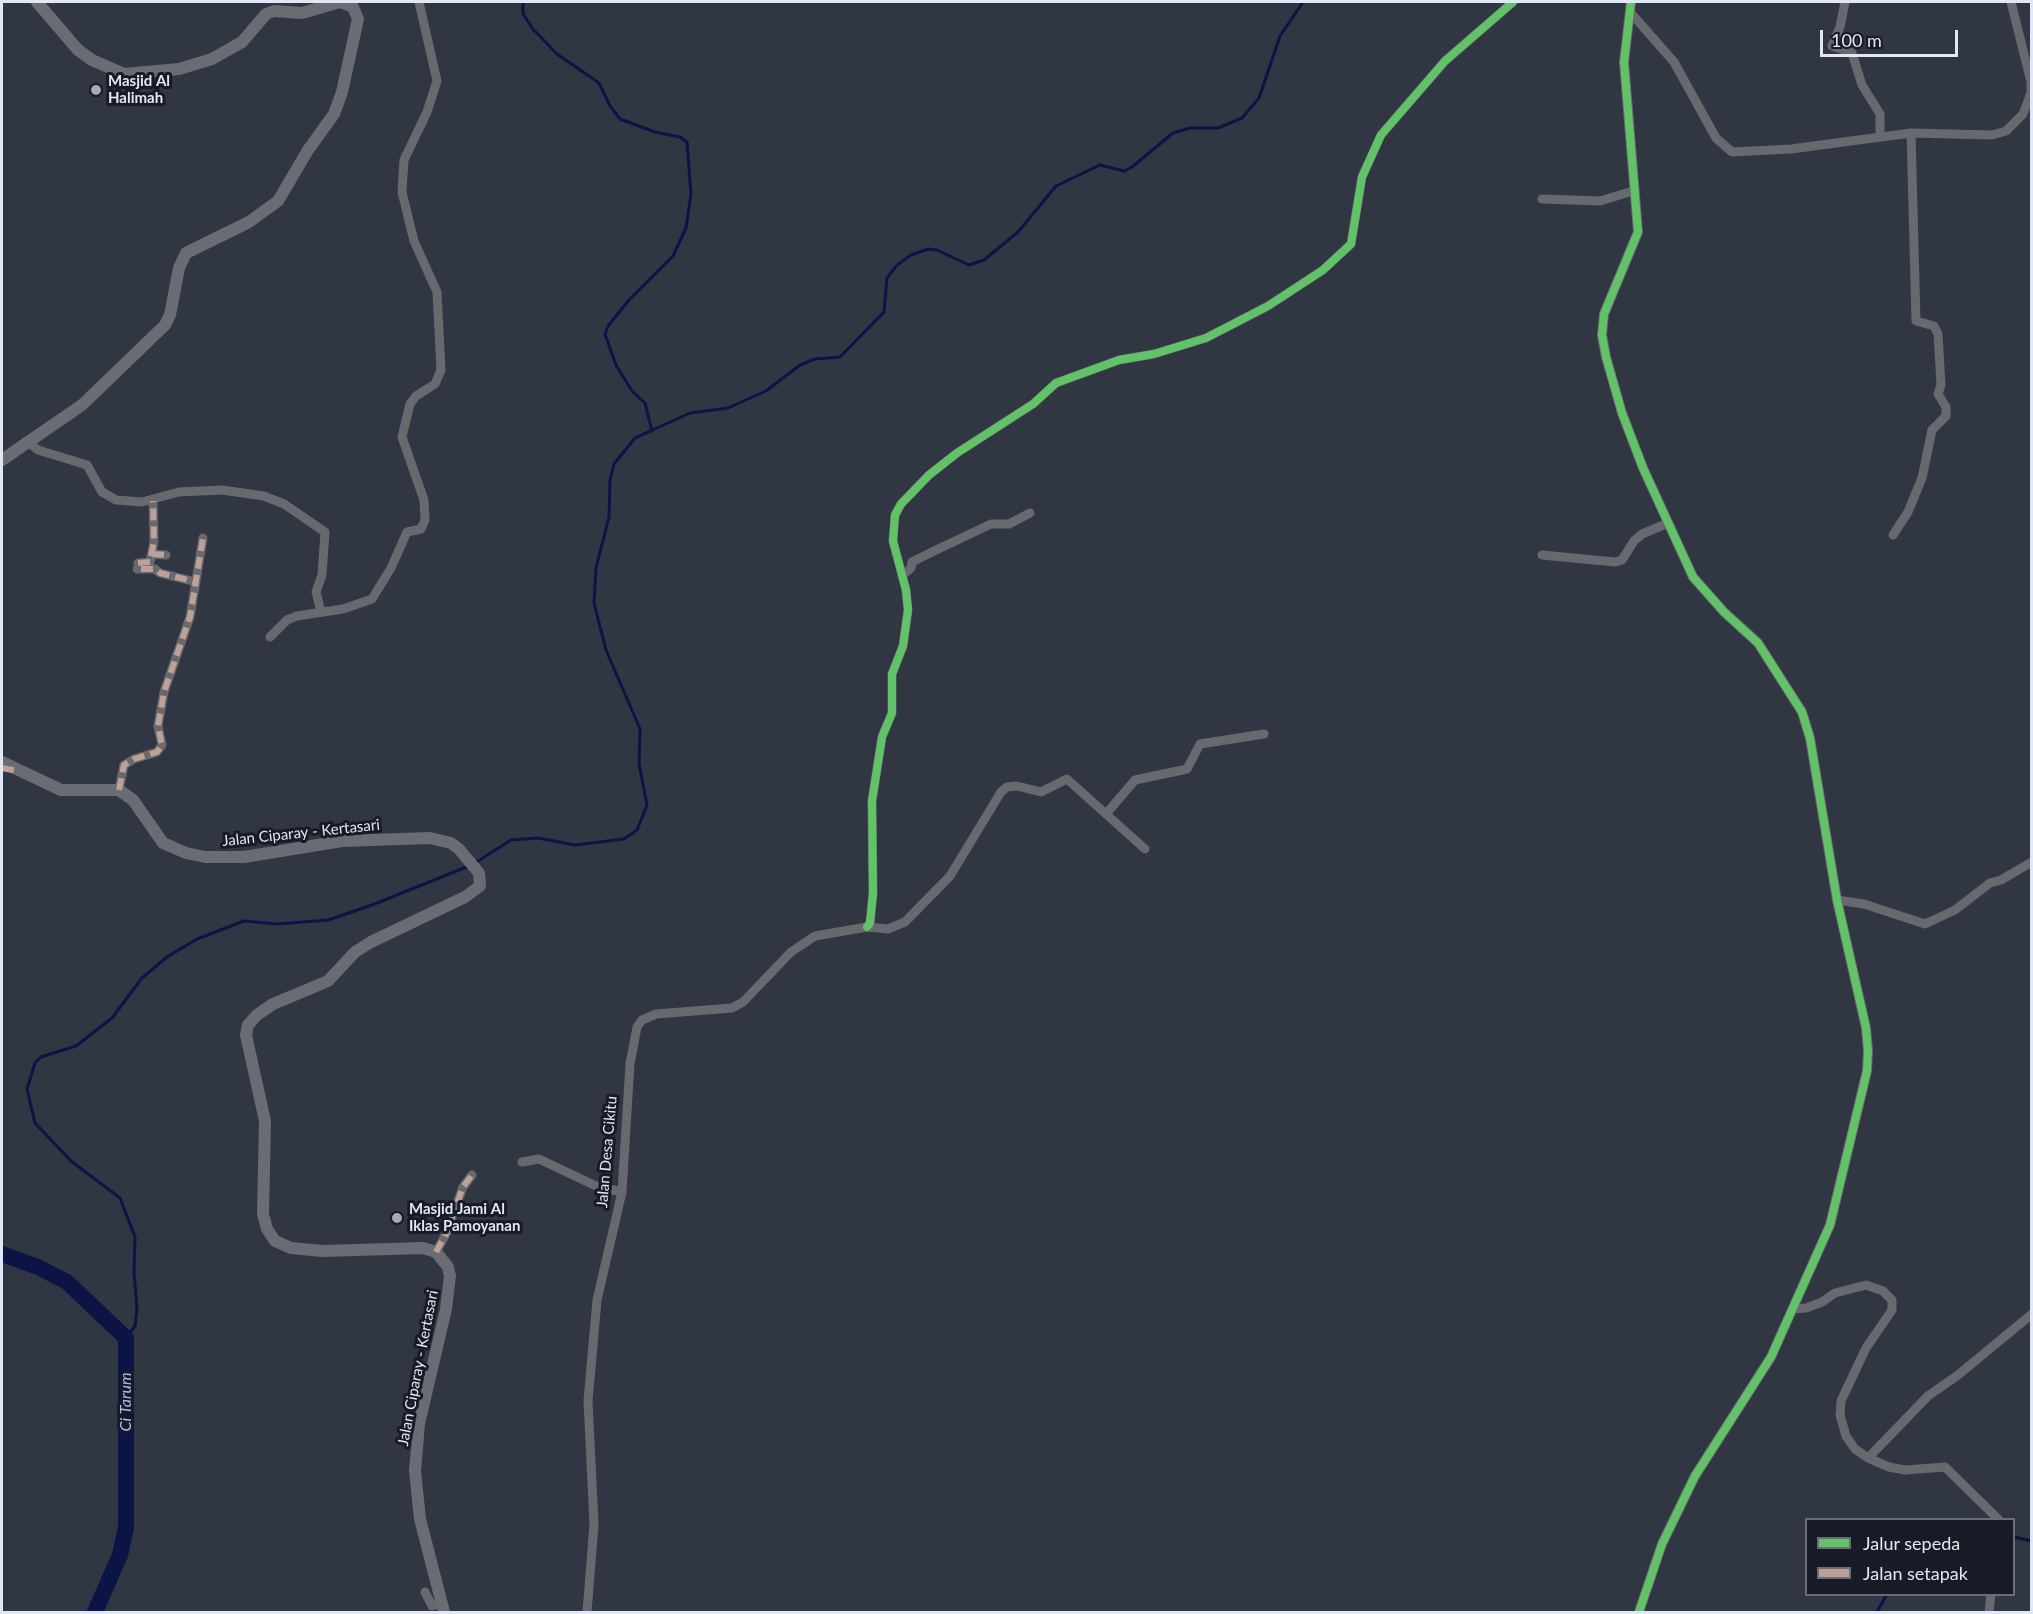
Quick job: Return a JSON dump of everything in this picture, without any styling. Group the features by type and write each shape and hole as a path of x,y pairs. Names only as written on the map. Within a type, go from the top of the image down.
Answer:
{"main road":[{"path":"2,460 101,388 165,325 170,315 179,268 186,254 263,214 278,201 308,150 334,114 342,93 358,19 353,7 340,2 302,13 274,11 266,14 242,42 212,59 186,68 124,74 92,60 78,50 37,2"},
{"path":"2,762 61,790 119,790"},
{"name":"Jalan Ciparay - Kertasari","path":"119,790 133,800 163,843 186,853 205,857 264,855 342,841 430,838 451,843 467,856 479,873 480,886 465,897 370,942 355,952 328,981 264,1009 251,1020 247,1029 253,1075 265,1121 263,1214 267,1229 275,1241 291,1248 322,1251 423,1248 436,1252 448,1267 449,1293 419,1424 415,1484 420,1519 443,1608"}],"street":[{"path":"270,637 287,620 343,609 372,599 391,568 407,532 421,529 425,520 424,500 402,437 410,404 416,396 435,384 441,370 437,292 414,242 402,192 404,160 427,112 437,81 419,2"},
{"path":"1145,849 1067,779 1041,792 1017,786 1007,787 1001,792 950,876 905,922 888,928 867,927 870,923 873,893 871,851 874,790 882,737 892,713 892,674 903,646 908,610 893,541 895,515 914,490 957,453 1033,404 1056,383 1119,360 1154,354 1206,338 1242,320 1306,282 1351,244 1362,177 1381,135 1445,61 1513,2"},
{"path":"1845,2 1840,27 1832,46 1852,53 1862,85 1880,114 1880,137"},
{"path":"1631,7 1674,62 1716,138 1732,152 1791,149 1911,133 1998,134 2015,125 2023,114 2031,93 2031,82 2012,2"},
{"path":"1631,7 1624,63 1638,232 1611,292 1604,314 1602,335 1611,380 1628,431 1693,577 1724,612 1758,643 1802,712 1810,738 1837,900 1866,1028 1867,1071 1830,1225 1771,1357 1754,1387 1695,1476 1662,1544 1639,1612"},
{"path":"1893,536 1908,512 1922,477 1932,430 1946,416 1946,407 1938,394 1941,385 1938,334 1934,326 1916,321 1911,133"},
{"path":"1542,199 1600,201 1634,191"},
{"path":"26,441 38,450 87,465 102,492 116,500 153,501 161,496 198,490 251,493 284,504 325,532 324,564 316,592 321,612"},
{"path":"153,501 152,554 150,562 138,566 196,582"},
{"path":"902,576 911,568 912,562 932,552 991,524 1009,524 1030,513"},
{"path":"1542,555 1615,562 1622,560 1634,541 1642,534 1668,523"},
{"path":"119,790 124,765 160,749 162,740 158,726 164,692 188,627 203,538"},
{"path":"152,554 167,559 166,574"},
{"path":"1106,814 1135,780 1187,769 1200,744 1264,734"},
{"path":"2,768 18,771"},
{"path":"1837,900 1864,904 1925,924 1955,910 1990,883 2001,880 2031,862"},
{"name":"Jalan Desa Cikitu","path":"587,1612 594,1524 588,1401 597,1300 621,1192 630,1064 637,1027 642,1020 656,1014 732,1008 743,1002 803,943 827,933 867,927"},
{"path":"522,1162 539,1160 596,1186 621,1192"},
{"path":"436,1252 446,1234 463,1187 472,1175"},
{"path":"1792,1309 1806,1308 1822,1302 1835,1293 1866,1286 1882,1291 1892,1300 1892,1310 1866,1348 1841,1401 1840,1415 1846,1436 1855,1449 1868,1458 1905,1470 1945,1467 1997,1518"},
{"path":"1868,1458 1928,1396 1959,1375 2031,1314"},
{"path":"425,1592 432,1606 443,1608"},
{"path":"1989,1612 1991,1596"}],"waterway":[{"path":"523,2 523,14 533,29 557,54 599,83 610,106 620,119 655,132 680,137 687,142 691,194 686,228 673,256 629,300 608,326 605,334 616,365 632,391 645,403 652,431"},
{"path":"475,863 511,840 538,838 575,845 624,839 637,830 647,805 639,764 640,729 606,650 594,603 596,568 609,517 610,480 614,464 635,438 690,413 728,408 766,391 800,365 815,359 840,357 884,312 887,278 897,265 911,255 928,249 937,250 969,265 984,260 1018,232 1056,186 1100,165 1124,171 1173,133 1190,128 1218,128 1242,118 1259,98 1280,36 1303,2"},
{"path":"126,1338 135,1326 137,1308 134,1272 135,1237 120,1198 71,1161 35,1123 27,1089 35,1063 41,1057 76,1046 112,1018 142,978 167,957 197,939 244,921 277,924 328,920 469,866"},
{"name":"Ci Tarum","path":"2,1254 38,1267 67,1282 126,1338 126,1527 120,1555 95,1612"},
{"path":"2015,1537 2032,1541"},
{"path":"1877,1612 1886,1596"}],"marked path":[{"path":"138,563 150,562 154,541 153,501"},
{"path":"119,790 124,765 134,759 157,752 162,745 158,726 164,692 190,617 203,538"},
{"path":"152,554 166,555"},
{"path":"141,569 155,569 160,573 196,582"},
{"path":"2,768 18,771"},
{"path":"436,1252 446,1234 463,1187 472,1175"}],"cycle path":[{"path":"867,927 870,923 873,893 872,801 882,737 892,713 892,674 903,646 908,610 906,590 893,541 895,515 901,504 929,475 957,453 1033,404 1056,383 1119,360 1154,354 1206,338 1268,306 1323,270 1351,244 1362,177 1381,135 1445,61 1513,2"},
{"path":"1631,2 1624,62 1638,232 1604,314 1602,335 1606,357 1622,413 1643,468 1693,577 1724,612 1758,643 1802,712 1810,738 1837,900 1866,1028 1868,1051 1867,1071 1830,1225 1771,1357 1695,1476 1662,1544 1639,1612"}],"place":[{"name":"Masjid Al Halimah","path":"96,90"},
{"name":"Masjid Jami Al Iklas Pamoyanan","path":"397,1218"}]}
